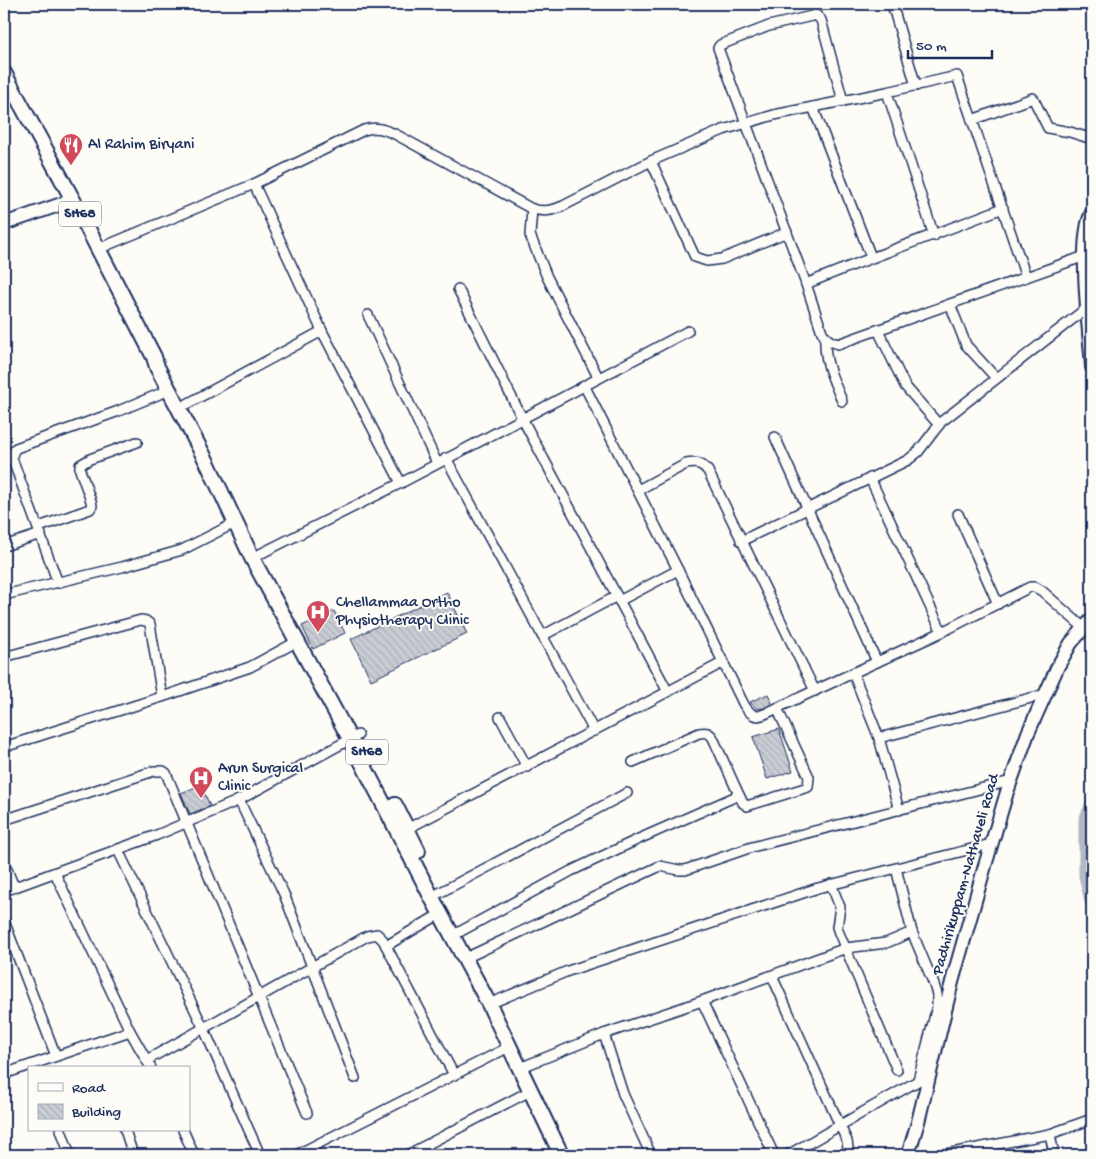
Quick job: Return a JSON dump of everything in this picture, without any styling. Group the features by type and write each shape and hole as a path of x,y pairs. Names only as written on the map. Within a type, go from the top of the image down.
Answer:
{"main road":[{"name":"SH68","path":"4,73 154,356 157,367 208,464 235,522 302,637 354,737 402,831 440,914 456,933"},
{"name":"SH68","path":"154,356 164,364 211,451 256,556 296,642 354,737"},
{"name":"SH68","path":"402,831 439,893 456,933 527,1065 567,1148 565,1155 560,1152 509,1047 493,1003"}],"street":[{"path":"892,4 916,86"},
{"path":"843,101 819,17 812,16 768,26 720,45 718,48 787,232 822,332 825,338 831,342 838,344 1085,256"},
{"path":"98,249 254,184 364,130 374,127 395,134 532,212 552,211 651,161 723,130 774,115 957,76 1026,277"},
{"path":"887,92 934,236"},
{"path":"972,120 1033,98 1048,128 1092,139"},
{"path":"813,107 871,257"},
{"path":"651,161 695,257 707,261 722,259 787,232"},
{"path":"254,184 322,331 401,483"},
{"path":"4,224 73,200"},
{"path":"806,284 871,257 934,236 1003,208"},
{"path":"532,212 530,235 547,276 598,378"},
{"path":"1092,213 1089,217 1084,249 1090,309 1092,367"},
{"path":"458,289 522,418 668,692"},
{"path":"950,304 966,345 996,378"},
{"path":"741,541 908,460 918,452 939,425 996,378 1090,309"},
{"path":"368,315 437,463"},
{"path":"878,330 905,386 939,425"},
{"path":"186,404 322,331"},
{"path":"256,556 401,483 688,331"},
{"path":"825,338 824,355 826,363 842,401"},
{"path":"584,385 744,705 751,715 761,716 942,632 1030,587 1035,587 1042,591 1088,624"},
{"path":"58,583 12,458 14,450 169,390"},
{"path":"775,437 877,662"},
{"path":"4,546 90,509 92,501 80,470 80,465 90,459 137,442"},
{"path":"446,458 594,732"},
{"path":"638,490 686,464 695,463 702,465 708,471 814,691"},
{"path":"870,478 942,632"},
{"path":"958,514 998,604"},
{"path":"4,595 122,567 182,550 235,522"},
{"path":"542,636 678,570"},
{"path":"4,657 105,629 141,620 146,621 150,624 162,697"},
{"name":"Padhirikuppam-Nathaveli Road","path":"908,1155 952,982 1011,781 1028,733 1058,666 1071,643 1088,624"},
{"path":"4,747 250,667 296,642"},
{"path":"402,831 594,732 724,662"},
{"path":"853,673 879,738 899,810"},
{"path":"879,738 1046,694"},
{"path":"633,762 699,733 706,732 713,738 743,804 747,806 808,787 809,777 777,708"},
{"path":"500,717 526,766"},
{"path":"4,891 118,850 239,800 354,737"},
{"path":"4,820 158,771 166,773 308,1113"},
{"path":"472,960 660,866 685,870 752,847 1011,781"},
{"path":"439,893 626,793"},
{"path":"456,933 571,872 641,838 739,795"},
{"path":"239,800 284,894 355,1078"},
{"path":"493,1003 568,971 831,884 991,844"},
{"path":"118,850 204,1029 260,1155"},
{"path":"4,862 14,887"},
{"path":"896,868 912,932 934,982 937,994 938,1007 918,1080"},
{"path":"55,873 130,1031 149,1064 204,1029 372,934 380,936 386,946 454,1075"},
{"path":"831,884 839,902 838,927 897,1070"},
{"path":"386,946 440,914"},
{"path":"4,921 56,1056"},
{"path":"527,1065 604,1034 702,1001 846,948 886,943 912,932"},
{"path":"772,976 847,1141 849,1155"},
{"path":"702,1001 774,1155"},
{"path":"4,1074 130,1031"},
{"path":"604,1034 623,1094 651,1155"},
{"path":"296,1155 509,1047"},
{"path":"788,1155 930,1074"},
{"path":"407,1155 530,1091"},
{"path":"941,1155 982,1152 1050,1134 1092,1119"},
{"path":"61,1132 70,1155"},
{"path":"126,1132 133,1155"},
{"path":"184,1132 194,1155"},
{"path":"1050,1134 1054,1155"}],"building":[{"path":"447,592 467,634 371,680 351,639"},
{"path":"334,611 345,633 313,649 302,626"},
{"path":"768,694 772,703 764,708 757,709 750,702"},
{"path":"779,729 793,771 767,779 753,737"},
{"path":"201,785 210,806 190,814 181,793"}],"waterway":[{"path":"1092,801 1084,820 1084,876 1092,910"}],"place":[{"name":"Al Rahim Biryani","path":"71,166"},
{"name":"Chellammaa Ortho Physiotherapy Clinic","path":"318,633"},
{"name":"Arun Surgical Clinic","path":"201,799"}]}
